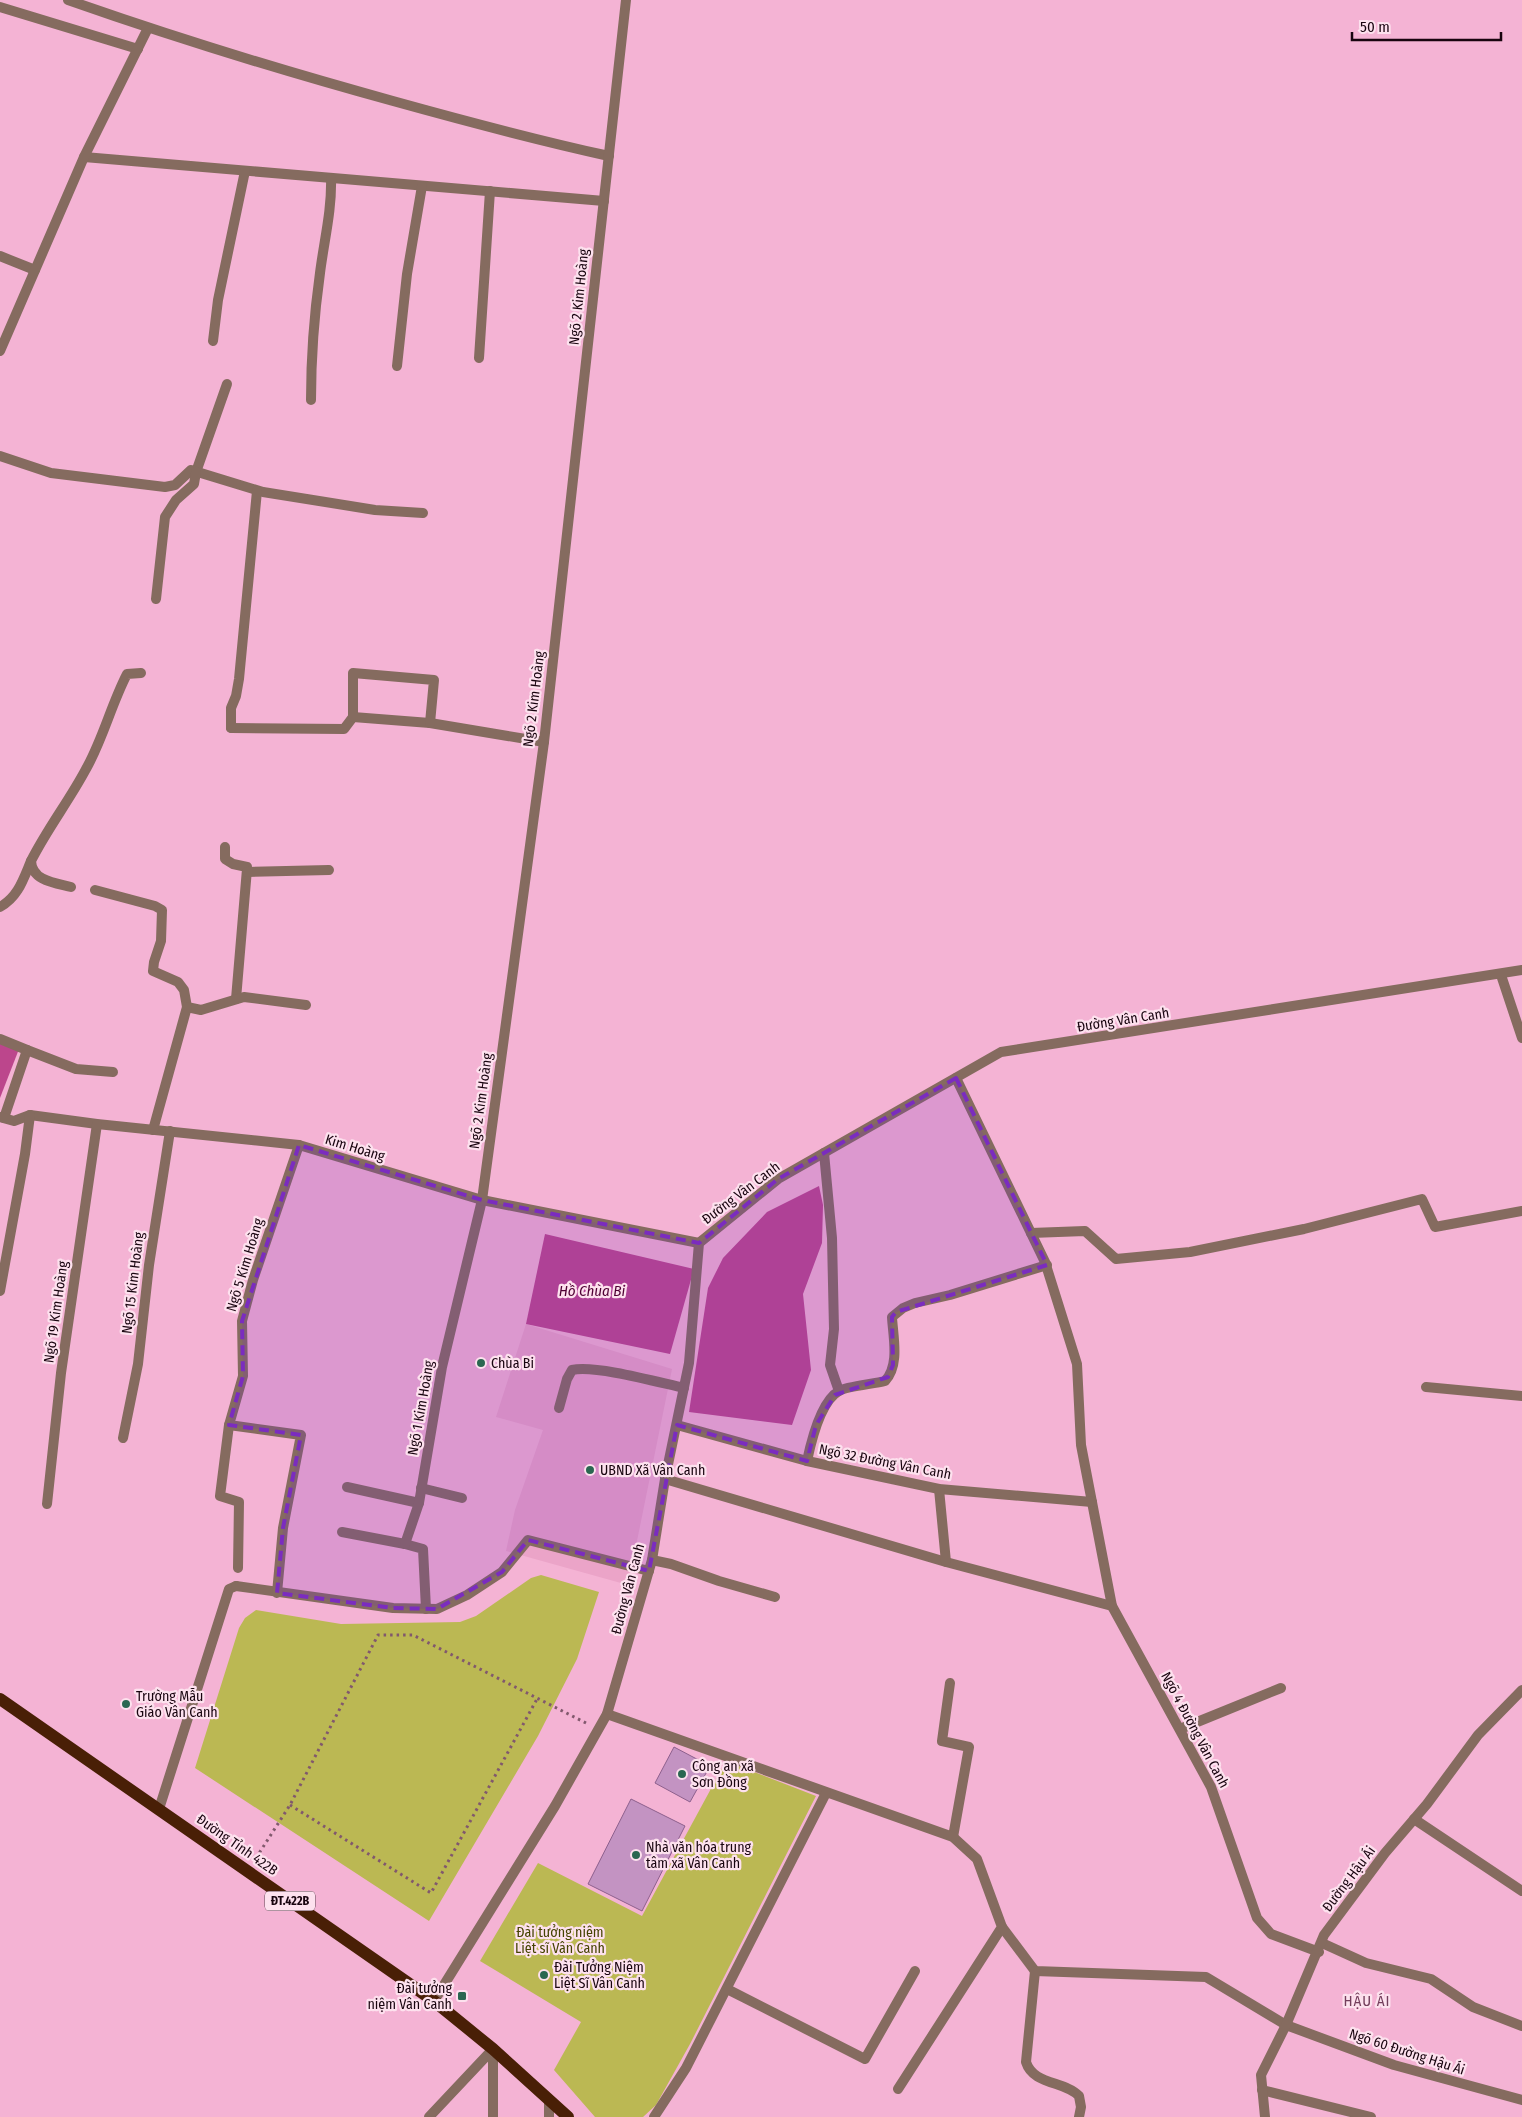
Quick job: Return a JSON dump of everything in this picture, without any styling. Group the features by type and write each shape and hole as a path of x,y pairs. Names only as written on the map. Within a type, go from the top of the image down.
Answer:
{"main road":[{"name":"Đường Tỉnh 422B","path":"0,1699 434,2002 494,2049 568,2117"}],"street":[{"path":"68,0 148,28 306,77 530,139 609,156"},
{"name":"Ngõ 2 Kim Hoàng","path":"482,1200 544,742 626,0"},
{"path":"0,8 138,49"},
{"path":"0,351 84,157 148,28"},
{"path":"84,157 604,201"},
{"path":"213,341 218,300 245,171"},
{"path":"311,400 313,320 329,212 330,178"},
{"path":"398,366 407,274 422,186"},
{"path":"479,358 490,191"},
{"path":"0,256 35,270"},
{"path":"156,599 165,517 176,500 194,484 196,472 226,384"},
{"path":"0,456 51,473 165,488 175,485 190,470 257,491 375,510 423,513"},
{"path":"257,491 241,661 236,696 231,708 231,728 344,730 352,718 353,672 434,680 430,723"},
{"path":"0,906 10,901 22,882 31,862 86,769 100,739 114,699 127,674 141,674"},
{"path":"352,718 430,723 544,742"},
{"path":"225,846 225,859 233,864 247,867 236,999"},
{"path":"31,862 31,869 35,874 45,880 71,887"},
{"path":"247,872 329,870"},
{"path":"95,890 156,906 162,910 161,941 154,962 154,971 178,982 184,990 187,1007 153,1130"},
{"name":"Đường Vân Canh","path":"434,2002 555,1806 607,1714 652,1560 664,1479 689,1364 698,1243 778,1179 1001,1052 1521,972"},
{"path":"1501,975 1522,1038"},
{"path":"187,1007 201,1010 244,997 306,1005"},
{"path":"0,1039 76,1069 113,1072"},
{"path":"2,1117 27,1050"},
{"name":"Ngõ 4 Đường Vân Canh","path":"956,1078 1046,1265 1077,1364 1081,1446 1112,1606 1212,1787 1257,1918 1271,1934 1366,1963 1430,1979 1472,2008 1522,2026"},
{"path":"0,1291 25,1154 30,1115"},
{"name":"Kim Hoàng","path":"2,1117 14,1121 30,1115 97,1124 299,1145 482,1200 698,1243"},
{"name":"Ngõ 19 Kim Hoàng","path":"47,1504 61,1373 97,1124"},
{"name":"Ngõ 15 Kim Hoàng","path":"123,1438 138,1364 150,1257 170,1131"},
{"name":"Ngõ 5 Kim Hoàng","path":"238,1568 239,1502 220,1496 229,1425 243,1376 242,1321 253,1280 299,1145"},
{"path":"824,1153 832,1238 834,1329 830,1365 839,1391"},
{"name":"Ngõ 1 Kim Hoàng","path":"405,1544 419,1504 442,1367 482,1200"},
{"path":"1031,1233 1085,1231 1116,1259 1190,1252 1304,1229 1422,1200 1435,1227 1522,1211"},
{"path":"807,1461 816,1425 824,1410 839,1391 885,1381 888,1378 893,1365 892,1317 903,1308 1046,1265"},
{"path":"559,1408 567,1379 572,1370 579,1369 615,1374 684,1388"},
{"path":"1426,1387 1522,1396"},
{"path":"229,1425 301,1436 283,1528 277,1593"},
{"name":"Ngõ 32 Đường Vân Canh","path":"677,1425 807,1461 938,1489 1092,1502"},
{"path":"664,1479 946,1562 1112,1606"},
{"path":"346,1487 419,1504"},
{"path":"421,1488 462,1498"},
{"path":"938,1489 946,1562"},
{"path":"342,1532 423,1549 426,1609"},
{"path":"159,1809 229,1589 236,1586 393,1608 437,1609 481,1586 502,1572 528,1540 649,1571"},
{"path":"652,1560 671,1564 719,1581 775,1597"},
{"path":"950,1683 942,1741 969,1747 953,1837"},
{"path":"1180,1729 1281,1688"},
{"name":"Đường Hậu Ái","path":"1265,2117 1261,2075 1286,2025 1324,1935 1478,1735 1522,1690"},
{"path":"607,1714 953,1837 977,1859 1002,1927 1034,1971 1026,2062 1031,2072 1042,2079 1071,2089 1080,2096 1081,2107 1079,2117"},
{"path":"654,2117 686,2068 826,1793"},
{"path":"1414,1819 1522,1891"},
{"path":"898,2089 1002,1927"},
{"path":"727,1989 864,2059 915,1971"},
{"name":"Ngõ 60 Đường Hậu Ái","path":"1034,1971 1206,1977 1286,2025 1402,2068 1522,2100"},
{"path":"429,2117 494,2049"},
{"path":"493,2117 494,2049"},
{"path":"1262,2090 1371,2117"},
{"path":"549,2100 549,2117"}],"path":[{"path":"248,1871 290,1805 378,1635 413,1635 598,1729"},
{"path":"290,1805 431,1893 538,1699"}],"highlighted area":[{"path":"956,1078 1047,1265 896,1312 892,1317 893,1365 888,1377 835,1395 816,1425 807,1461 677,1425 649,1571 528,1540 502,1572 437,1609 393,1608 277,1593 283,1528 301,1435 229,1425 243,1376 242,1321 299,1145 482,1200 699,1243 778,1179"}],"shaded area":[{"name":"UBND Xã Vân Canh","path":"526,1324 672,1369 628,1585 506,1551 515,1510 543,1430 496,1417"}],"green space":[{"path":"541,1575 599,1592 577,1659 538,1736 429,1921 195,1768 239,1628 245,1618 256,1610 341,1624 460,1622 476,1616 531,1578"},
{"name":"Đài tưởng niệm Liệt sĩ Vân Canh","path":"726,1761 816,1796 690,2044 656,2105 643,2117 595,2117 554,2070 581,2022 480,1961 538,1863 642,1916"}],"water":[{"path":"0,1042 19,1049 0,1098"},
{"path":"819,1186 823,1205 822,1243 803,1294 811,1370 792,1425 689,1412 708,1288 723,1258 767,1212"},
{"name":"Hồ Chùa Bi","path":"545,1234 694,1269 670,1354 526,1324"}],"building":[{"name":"Công an xã Sơn Đồng","path":"674,1747 710,1766 690,1802 655,1783"},
{"name":"Nhà văn hóa trung tâm xã Vân Canh","path":"631,1799 685,1826 642,1911 588,1884"}],"place":[{"name":"Chùa Bi","path":"481,1363"},
{"name":"UBND Xã Vân Canh","path":"590,1470"},
{"name":"Trường Mẫu Giáo Vân Canh","path":"126,1704"},
{"name":"Công an xã Sơn Đồng","path":"682,1774"},
{"name":"Nhà văn hóa trung tâm xã Vân Canh","path":"636,1855"},
{"name":"Đài Tưởng Niệm Liệt Sĩ Vân Canh","path":"544,1975"},
{"name":"Đài tưởng niệm Vân Canh","path":"462,1996"}],"district":[{"name":"HẬU ÁI","path":"1367,2001"}]}
